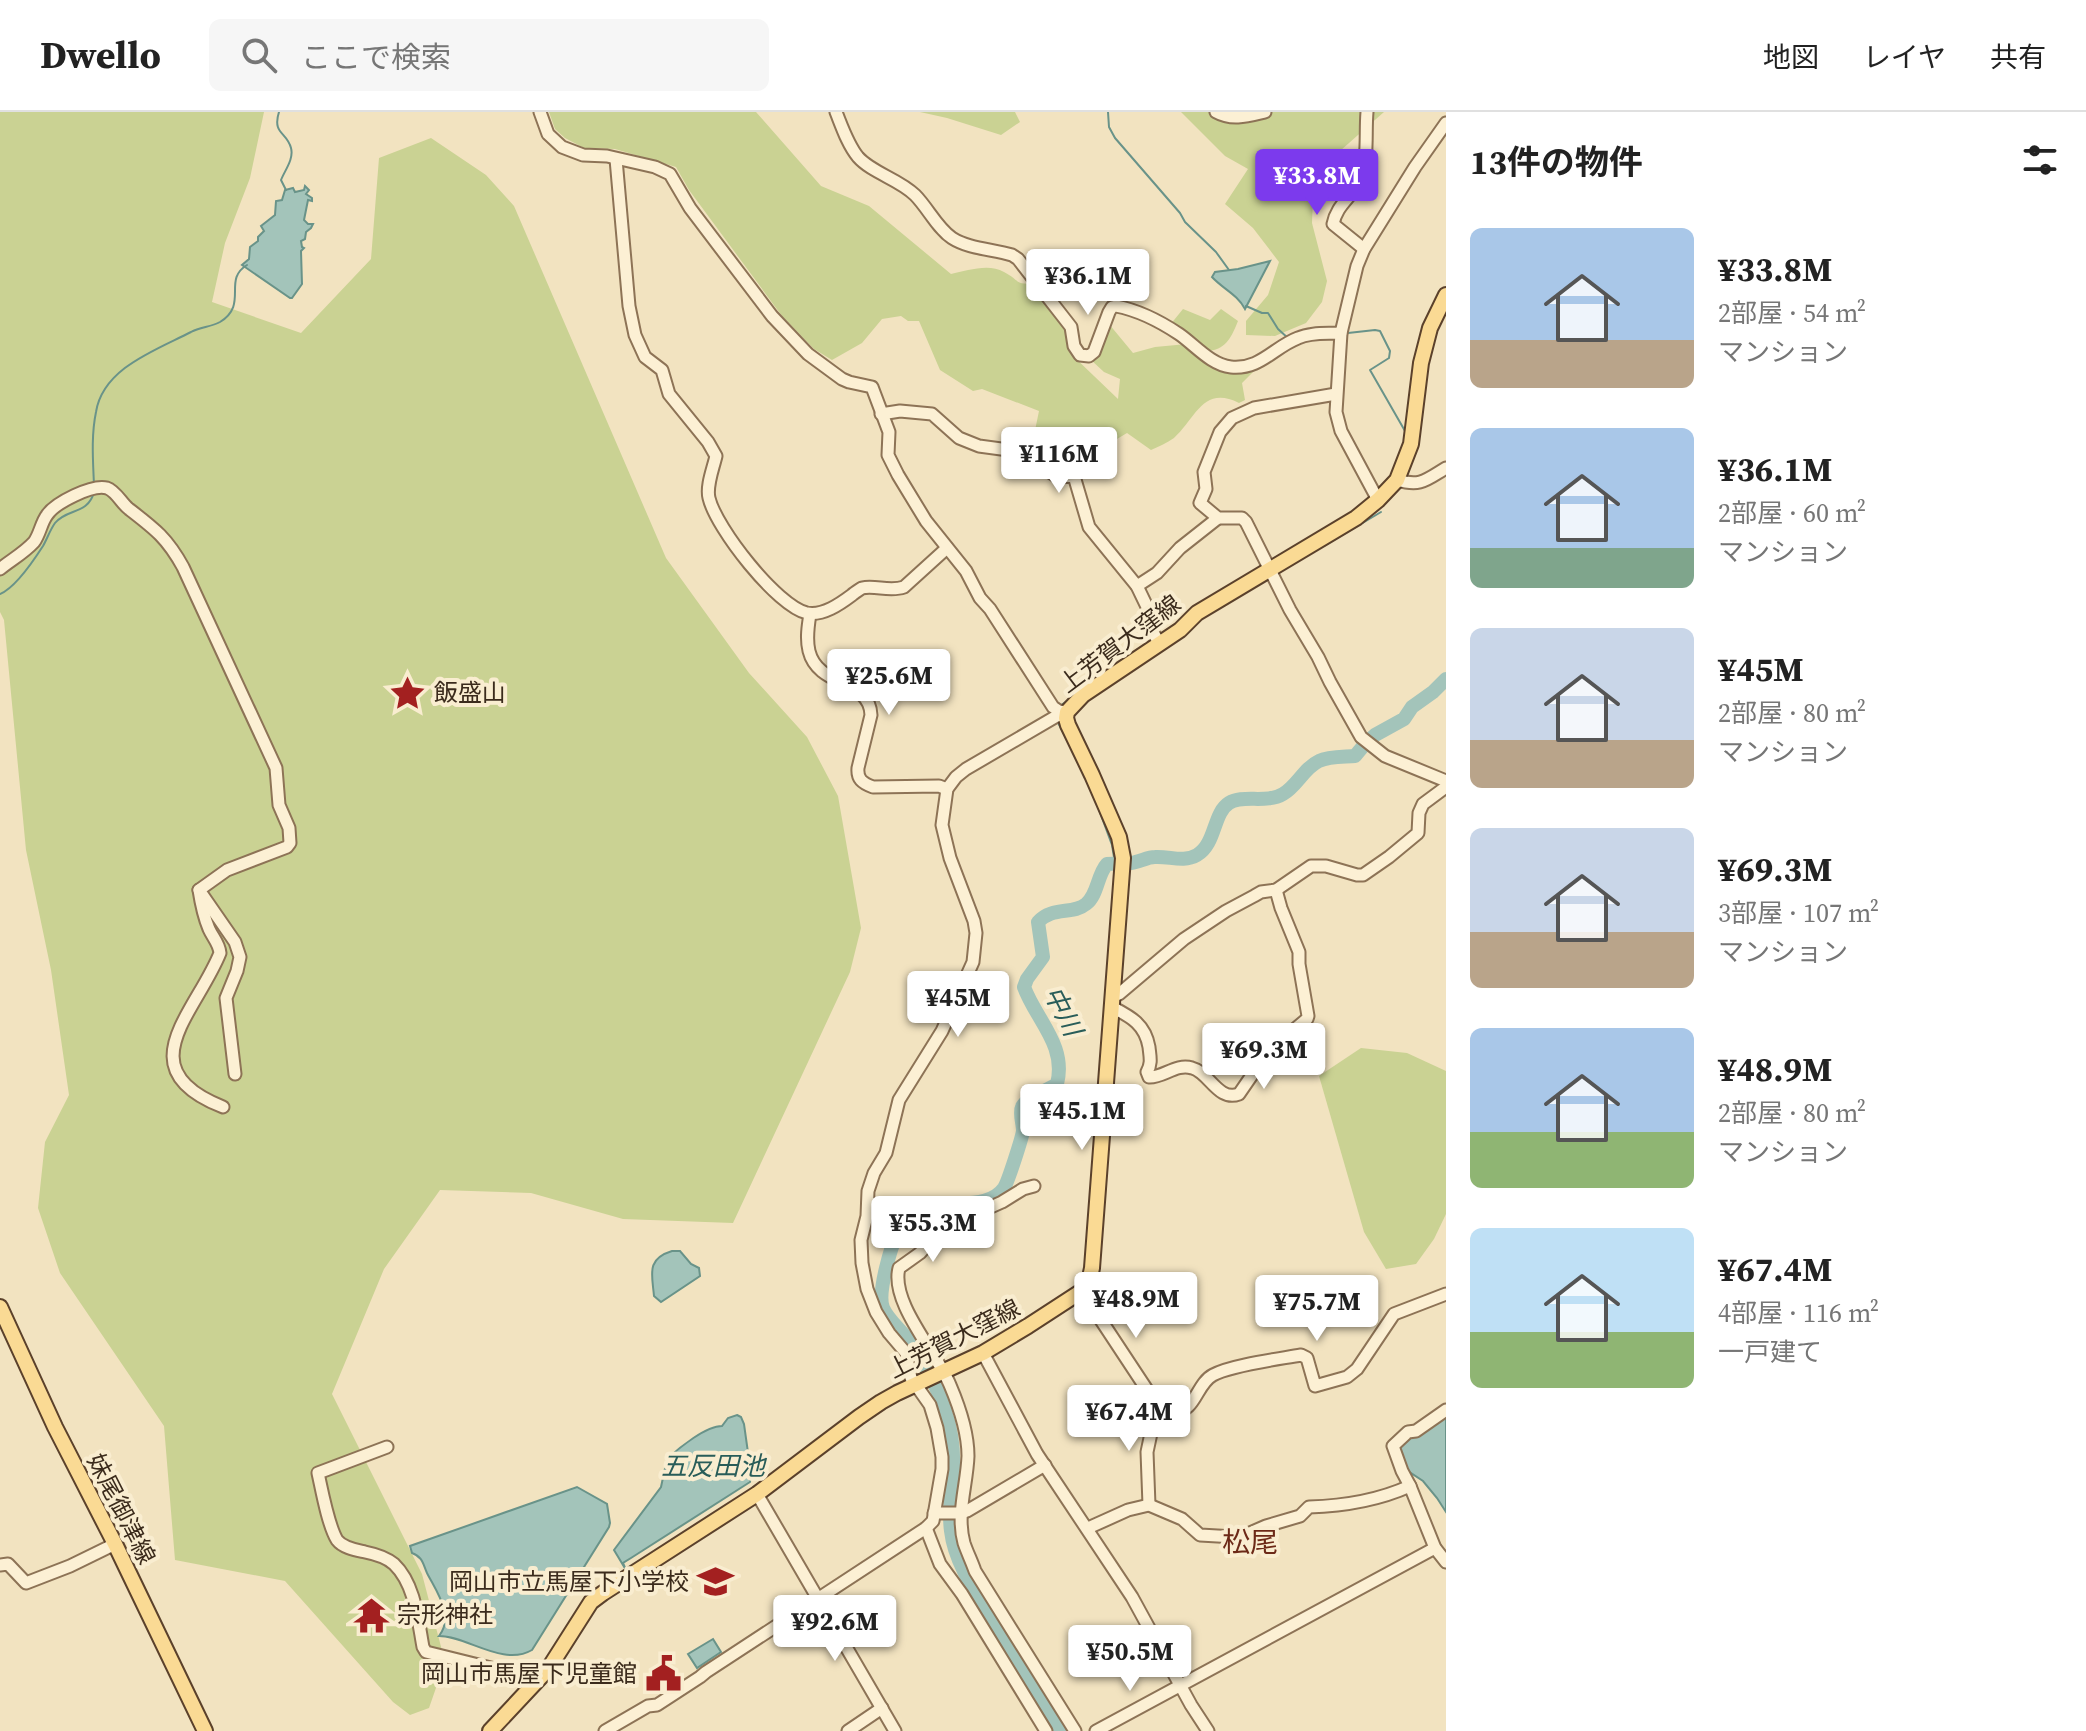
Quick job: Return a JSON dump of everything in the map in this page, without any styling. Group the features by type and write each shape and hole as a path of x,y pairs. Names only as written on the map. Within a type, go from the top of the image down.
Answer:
{"main road":[{"name":"上芳賀大窪線","path":"490,1731 539,1680 591,1602 603,1593 757,1494 859,1417 918,1383 983,1353 1088,1287 1092,1268 1122,864 1119,837 1066,718 1059,715 1083,695 1180,630 1197,613 1344,527 1397,480 1411,444 1421,363 1430,328 1446,295"},
{"name":"妹尾御津線","path":"0,1307 55,1427 205,1731"}],"street":[{"path":"540,112 548,134 562,147 583,155 607,156 655,167 670,174 690,208 772,316 808,354 842,379 872,387 890,437 888,456 926,521 945,549 966,571 980,598 1053,707 1059,711 1059,715 966,769 947,789 942,825 950,858 974,921 973,962 942,1031 899,1100 886,1153 868,1191 867,1216 861,1240 867,1289 876,1312 906,1353 911,1378 918,1383 930,1405 942,1457 937,1513 926,1528 819,1600 657,1705 648,1706 605,1731"},
{"path":"836,112 859,158 904,185 951,237 1018,259 1071,327 1074,346 1080,355 1092,355 1109,312 1116,306 1163,324 1216,362 1235,367 1246,367 1263,360 1303,336 1341,333"},
{"path":"1216,112 1228,117 1265,112"},
{"path":"1364,249 1333,224 1335,213 1357,185 1364,166 1367,112"},
{"path":"1378,500 1341,431 1336,412 1341,333 1364,249 1446,123"},
{"path":"616,159 629,306 638,345 645,357 662,370 669,394 716,456 709,498 734,545 772,589 801,611 810,614 833,608 861,588 904,587 945,549"},
{"path":"1218,518 1200,503 1206,489 1204,472 1220,432 1232,418 1254,408 1336,394"},
{"path":"884,414 900,411 932,414 959,438 979,446 1016,451 1058,477 1074,476 1089,527 1137,586 1151,615 1150,628 1160,644"},
{"path":"1397,480 1411,484 1426,480 1446,468"},
{"path":"0,569 32,545 52,509 63,501 105,488 156,529 177,555 276,768 279,805 289,828 290,843 287,847 227,870 199,890"},
{"path":"1137,586 1157,573 1180,548 1218,518 1242,518 1290,610 1367,743 1385,756 1446,781"},
{"path":"810,614 808,645 813,662 830,679 864,696 871,708 858,768 860,780 873,787 939,786 947,789"},
{"path":"1276,890 1299,952 1307,1019 1261,1062 1239,1094 1231,1096 1225,1093 1192,1068 1177,1067 1149,1077 1147,1072 1151,1059 1144,1030 1112,1001 1119,994 1184,939 1261,892 1276,890 1303,870 1318,865 1357,875 1368,872 1418,833 1419,813 1423,804 1446,787"},
{"path":"199,890 235,942 240,957 226,998 235,1074"},
{"path":"199,890 201,905 220,953 178,1027 173,1048 174,1062 184,1083 196,1095 223,1107"},
{"path":"1034,1186 946,1227 920,1253 899,1268 897,1282 913,1323 930,1347 953,1392 965,1434 968,1456 960,1513 964,1543 975,1571 1075,1731"},
{"path":"1088,1287 1093,1308 1157,1405 1174,1414 1188,1408 1214,1374 1231,1369 1301,1355 1307,1358 1315,1386 1347,1377 1357,1369 1394,1314 1446,1294"},
{"path":"983,1353 1045,1465 1132,1597 1208,1731"},
{"path":"1149,1505 1147,1452 1157,1405"},
{"path":"1446,1410 1416,1431 1399,1438 1393,1446 1435,1548 1446,1562"},
{"path":"387,1447 318,1473 338,1542 375,1554 393,1563 401,1572 410,1587 426,1652 539,1680"},
{"path":"937,1513 960,1513 1045,1465"},
{"path":"1088,1528 1128,1510 1149,1505 1182,1519 1200,1535 1243,1536 1295,1519 1309,1507 1368,1500 1410,1486"},
{"path":"757,1494 895,1731"},
{"path":"926,1528 940,1564 962,1594 1046,1731"},
{"path":"0,1565 8,1564 26,1583 115,1544"},
{"path":"1096,1731 1435,1548"},
{"path":"848,1731 882,1708"}],"green space":[{"path":"0,112 264,112 250,178 225,243 212,302 301,333 371,259 379,158 431,138 486,175 514,206 666,558 749,673 807,737 838,796 861,928 850,972 733,1223 623,1219 531,1193 440,1190 384,1269 332,1394 422,1574 445,1662 429,1708 410,1715 393,1702 285,1581 175,1560 164,1426 60,1273 38,1208 45,1142 69,1095 51,970 26,850 4,620 0,612"},
{"path":"549,112 756,112 821,186 869,206 951,274 991,268 1004,272 1020,283 1035,284 1064,327 1070,353 1118,399 1120,379 1104,372 1091,360 1097,357 1109,324 1133,353 1187,344 1231,371 1254,371 1242,383 1245,400 1239,403 1217,398 1208,401 1174,438 1151,450 1127,433 1107,445 1064,433 1057,444 1059,456 1051,464 1032,445 1039,411 982,389 973,391 940,370 919,321 908,321 901,316 882,319 862,343 832,360 814,349 782,316 689,190 676,167 615,149 584,148 555,129"},
{"path":"920,112 1015,112 1020,122 1001,135"},
{"path":"1181,112 1384,112 1314,174 1312,223 1327,281 1322,302 1306,323 1275,336 1246,335 1246,321 1268,295 1279,262 1253,228 1225,204 1248,169 1225,156"},
{"path":"1183,309 1210,320 1221,309 1238,321 1225,344 1210,351 1170,325"},
{"path":"1361,1048 1407,1053 1446,1071 1446,1214 1434,1239 1416,1264 1386,1269 1364,1232 1319,1076"}],"water":[{"path":"305,186 309,190 306,194 312,201 308,200 304,220 313,224 301,241 304,248 301,251 302,284 290,298 242,265 249,259 250,247 264,231 261,226 275,215 276,201 282,200 285,190 293,188 295,192 304,190"},
{"path":"1270,261 1245,309 1212,277 1215,272"},
{"path":"672,1251 680,1251 699,1268 700,1276 661,1302 654,1296 652,1268 658,1258"},
{"name":"五反田池","path":"737,1415 744,1424 750,1482 623,1563 626,1570 614,1550 661,1487 667,1459 693,1438 708,1429 722,1426 728,1418"},
{"path":"1446,1417 1446,1512 1423,1481 1408,1471 1398,1443 1424,1432"},
{"path":"577,1487 607,1504 609,1527 532,1650 509,1655 439,1636 445,1612 422,1561 412,1553 410,1546"},
{"path":"713,1639 721,1652 697,1668 688,1654"}],"waterway":[{"path":"279,112 277,125 292,152 281,180 286,190"},
{"path":"1108,112 1109,127 1115,138 1229,270"},
{"path":"94,485 94,421 109,383 147,354 194,330 220,322 233,308 236,278 247,265"},
{"path":"1246,306 1268,313 1289,339"},
{"path":"1348,333 1380,331 1390,351 1389,358 1370,370 1405,431"},
{"path":"0,594 12,586 29,566 55,523 82,508 94,492"},
{"path":"1324,546 1381,512"},
{"name":"中川","path":"1061,1731 976,1593 953,1544 950,1523 953,1455 947,1418 924,1365 883,1308 883,1281 895,1239 909,1218 922,1210 982,1201 994,1197 1004,1188 1023,1131 1022,1107 1057,1084 1059,1070 1054,1045 1024,987 1043,957 1038,922 1050,914 1086,904 1093,896 1107,864 1128,864 1155,857 1187,859 1197,855 1208,844 1220,814 1229,803 1241,799 1276,797 1288,791 1319,761 1355,756 1375,735 1404,719 1412,707 1446,679"},
{"path":"1060,706 1071,698"},
{"path":"1057,721 1069,743"},
{"path":"1098,807 1115,863"}],"place":[{"name":"飯盛山","path":"408,693"},
{"name":"岡山市立馬屋下小学校","path":"715,1582"},
{"name":"宗形神社","path":"371,1615"},
{"name":"岡山市馬屋下児童館","path":"663,1674"}],"district":[{"name":"松尾","path":"1250,1542"}]}
